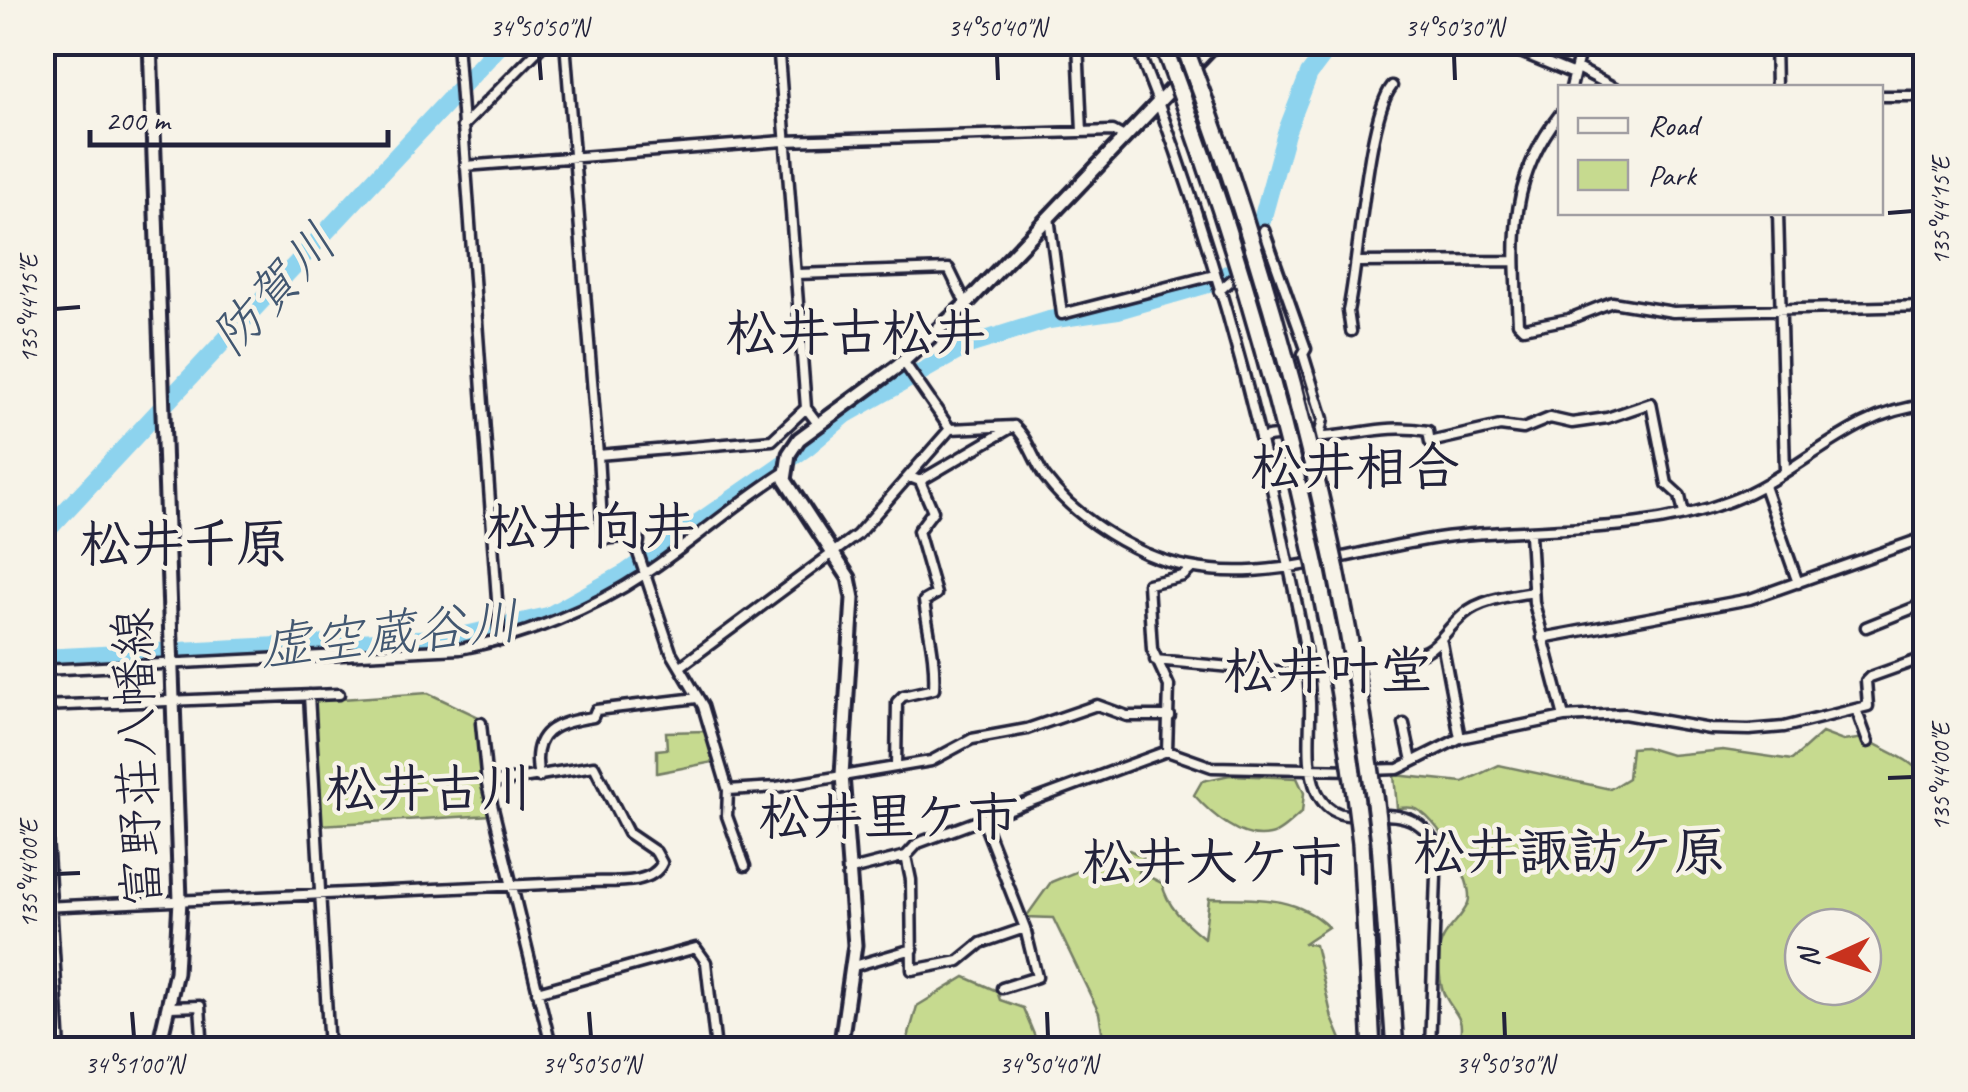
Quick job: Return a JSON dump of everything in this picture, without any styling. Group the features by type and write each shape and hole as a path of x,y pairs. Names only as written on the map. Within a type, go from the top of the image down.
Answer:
{"highway":[{"path":"1162,42 1248,286 1288,433 1338,669 1361,843 1372,1050"},
{"path":"1183,42 1260,265 1302,410 1357,669 1380,842 1395,1050"}],"street":[{"name":"富野荘八幡線","path":"150,42 180,900 170,1007 158,1050"},
{"path":"456,42 500,642"},
{"path":"462,127 546,42"},
{"path":"564,42 604,539 637,537 644,574 671,652 682,678 703,706 728,790 727,816 744,866"},
{"path":"778,42 806,408 818,425"},
{"path":"1078,42 1082,132"},
{"path":"1135,42 1214,275 1260,439 1290,567 1308,674 1312,770 1317,792 1332,810 1344,816 1403,815 1418,821 1437,846 1430,1050"},
{"path":"42,670 460,650 500,642 586,606 644,574 786,464 799,439 904,361 966,304 1216,42"},
{"path":"1496,42 1608,85"},
{"path":"1572,85 1582,42"},
{"path":"1775,42 1776,85"},
{"path":"1352,331 1348,312 1374,137 1382,99 1392,86"},
{"path":"1883,96 1926,96"},
{"path":"1558,117 1534,152 1518,199 1515,261 1518,323 1522,328 1569,319 1612,302 1673,312 1926,306"},
{"path":"465,166 784,141 1113,131 1124,136"},
{"path":"1778,215 1785,472"},
{"path":"1049,216 1062,314 1214,275"},
{"path":"1219,291 1252,262 1264,230 1306,350 1303,354 1323,419 1319,437"},
{"path":"1358,262 1515,261"},
{"path":"798,274 949,269 966,304"},
{"path":"904,361 950,428"},
{"path":"1281,380 1309,373"},
{"path":"1260,439 1276,434 1319,437 1393,425 1428,431 1430,442 1500,426 1523,430 1550,418 1572,423 1607,418 1650,403 1668,484 1680,496 1684,514"},
{"path":"1014,426 1061,496 1089,521 1151,556 1192,568 1290,567 1437,538 1651,524 1764,486 1868,420 1926,404"},
{"path":"598,455 772,440 806,408"},
{"path":"680,666 876,518 950,428 1014,426"},
{"path":"920,481 990,436 1014,426"},
{"path":"786,464 793,495 849,578 853,598 842,776 851,870 854,966 840,1050"},
{"path":"896,767 897,702 903,696 934,688 934,634 924,601 936,594 918,530 933,511 920,481 910,477"},
{"path":"1764,486 1798,582"},
{"path":"1530,534 1533,592 1564,717"},
{"path":"1542,638 1715,608 1926,538"},
{"path":"1167,751 1169,686 1155,660 1148,584 1183,576 1192,568"},
{"path":"1391,656 1406,657 1442,642 1464,614 1487,602 1533,592"},
{"path":"1866,627 1926,603"},
{"path":"1442,642 1460,738"},
{"path":"851,870 906,856 918,843 1167,751 1212,767 1385,771 1460,738 1564,717 1624,714 1710,729 1784,727 1868,706 1866,681 1870,676 1926,658"},
{"path":"1155,660 1296,674"},
{"path":"42,706 340,694"},
{"path":"309,695 329,1050"},
{"path":"539,777 540,754 550,726 556,723 593,717 596,710 697,698"},
{"path":"728,790 931,761 972,739 1028,729 1098,705 1126,716 1170,716"},
{"path":"1856,709 1868,742"},
{"path":"481,723 487,784 552,1050"},
{"path":"1404,724 1412,761"},
{"path":"42,755 47,907 60,1050"},
{"path":"47,907 320,897 647,877 662,863 656,852 628,832 594,766 487,784"},
{"path":"982,818 1024,928 1037,978 1002,988"},
{"path":"906,856 912,970 959,960 981,943 1024,928"},
{"path":"536,992 696,948 706,962 716,1050"},
{"path":"854,966 912,948"},
{"path":"170,1007 200,1006 202,1050"}],"green space":[{"path":"428,693 483,719 491,815 319,825 313,701"},
{"path":"707,731 713,762 657,773 657,750 667,749 666,732"},
{"path":"1822,733 1843,741 1865,738 1908,762 1921,774 1925,781 1925,1049 1458,1049 1461,1023 1443,990 1439,955 1446,933 1468,903 1466,880 1452,849 1432,822 1413,808 1397,808 1394,775 1463,782 1499,765 1610,789 1628,778 1631,748 1645,747 1671,755 1723,750 1792,760"},
{"path":"1230,775 1297,778 1304,793 1302,812 1270,835 1238,830 1218,818 1194,795 1202,781"},
{"path":"1129,850 1144,857 1139,872 1162,883 1173,907 1204,938 1209,898 1287,904 1315,916 1328,927 1304,943 1315,945 1332,1018 1345,1049 1105,1049 1099,1013 1053,918 1026,917 1051,882"},
{"path":"965,977 997,991 1000,1000 1023,1008 1040,1049 905,1049 917,1006"}],"waterway":[{"name":"防賀川","path":"42,536 503,42"},
{"name":"虚空蔵谷川","path":"42,658 457,637 548,616 627,572 807,447 845,415 969,345 1049,320 1118,310 1208,284 1231,272 1246,260 1259,231 1286,133 1309,74 1333,42"}],"district":[{"name":"松井古松井","path":"856,332"},
{"name":"松井相合","path":"1355,466"},
{"name":"松井向井","path":"591,526"},
{"name":"松井千原","path":"184,543"},
{"name":"松井叶堂","path":"1328,670"},
{"name":"松井古川","path":"430,788"},
{"name":"松井里ケ市","path":"889,816"},
{"name":"松井諏訪ケ原","path":"1570,851"},
{"name":"松井大ケ市","path":"1212,861"}]}
